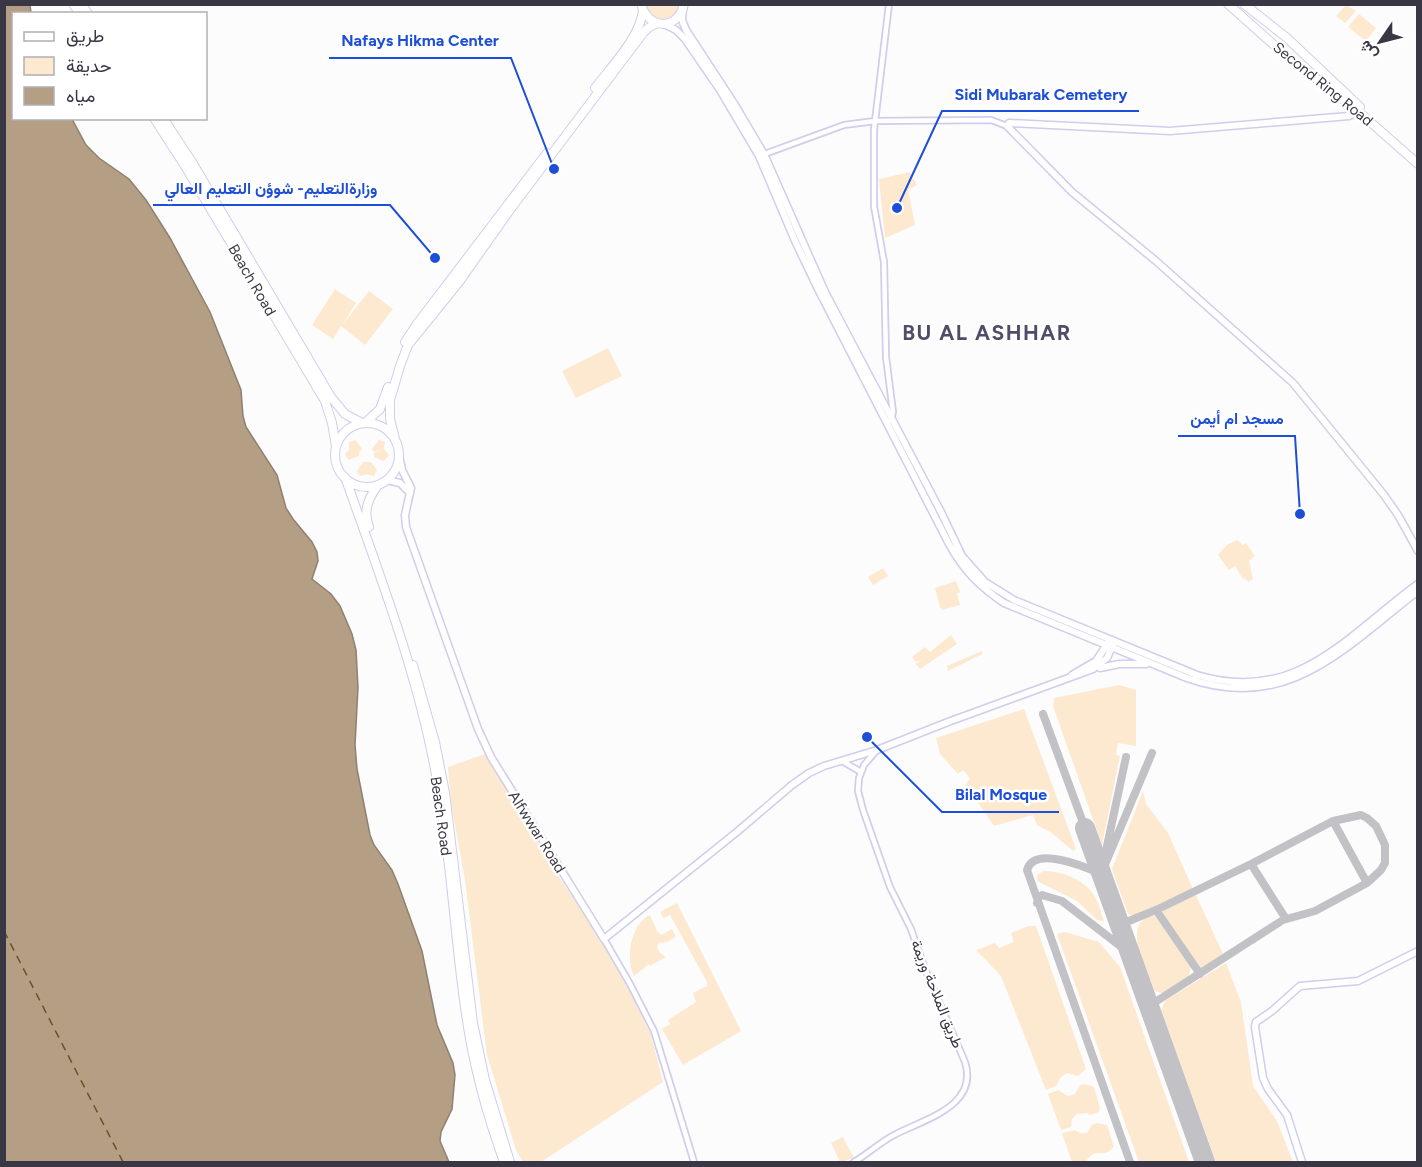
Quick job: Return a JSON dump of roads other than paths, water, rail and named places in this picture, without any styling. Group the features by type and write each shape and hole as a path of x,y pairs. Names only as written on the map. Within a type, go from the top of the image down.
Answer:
{"highway":[{"name":"Second Ring Road","path":"1228,4 1283,53 1359,112 1418,164"},
{"name":"Second Ring Road","path":"1242,4 1287,38 1334,84 1418,158"},
{"path":"1240,15 1271,38 1275,36 1242,4"},
{"path":"642,7 647,17 661,24"},
{"path":"395,439 377,424 363,423 350,427 341,436 336,446 336,463 339,471 352,483 360,486 378,485 394,472 399,455 395,439 390,419 390,400 408,345 462,279 644,26 642,7"},
{"path":"363,423 380,409 401,350 417,324 634,36 644,26 676,19 683,7"},
{"path":"1314,77 1293,58 1293,53 1296,52 1334,84"},
{"name":"Beach Road","path":"155,120 326,401 336,446"},
{"name":"Beach Road","path":"164,120 192,162 331,397 345,414 363,423"},
{"name":"Beach Road","path":"345,477 358,508 429,741 441,804 468,1026 486,1102 504,1162"},
{"name":"Beach Road","path":"378,485 368,501 366,520 435,742 446,804 473,1023 485,1080 510,1162"}],"main road":[{"path":"683,7 682,20 686,30 735,105 762,155 808,268 950,544 969,574 991,594 1004,603 1208,679 1235,682 1270,680 1300,671 1324,658 1416,588"},
{"path":"661,24 676,30 685,39 762,155"},
{"path":"1359,112 1349,116 1170,131 1043,124 1009,123 1007,126 1072,192 1156,261 1293,383 1398,515 1418,551"},
{"name":"Alfwwar Road","path":"399,455 402,470 411,486 405,514 406,527 484,744 604,939"},
{"path":"387,480 400,483 410,493"},
{"path":"1111,643 1196,681 1227,687 1264,686 1290,680 1326,662 1416,588"},
{"path":"1093,669 1107,658 1111,643"},
{"path":"1070,677 1096,661 1111,643"},
{"path":"604,939 801,777 820,767 877,750 906,737 1093,669 1119,664 1154,664"},
{"path":"1302,1162 1287,1115 1263,1078 1256,1022 1300,986 1362,980 1418,951"}],"street":[{"path":"888,421 893,412 886,357 884,262 874,206 875,121 889,4"},
{"path":"762,155 844,125 875,121 991,120 1007,126"},
{"path":"842,761 861,772 877,750"},
{"name":"طريق الملاحة وريمة","path":"854,1162 896,1134 953,1105 964,1091 968,1077 965,1062 936,997 917,945 884,873 860,796 858,784 861,772"},
{"name":"Alfwwar Road","path":"604,939 654,1031 694,1162"}],"water":[{"path":"4,5 30,5 31,12 12,12 12,120 73,120 86,145 99,158 129,179 146,200 170,238 210,312 241,390 246,427 277,475 286,508 317,552 318,561 312,579 331,594 340,606 352,634 356,650 358,687 355,745 357,769 370,835 398,884 422,951 437,1025 453,1063 455,1075 452,1109 441,1132 440,1141 449,1162 5,1162"}],"place":[{"name":"Nafays Hikma Center","path":"554,169"},
{"name":"Sidi Mubarak Cemetery","path":"897,208"},
{"name":"وزارةالتعليم- شوؤن التعليم العالي","path":"435,258"},
{"name":"مسجد ام أيمن","path":"1300,514"},
{"name":"Bilal Mosque","path":"867,737"}],"district":[{"name":"BU AL ASHHAR","path":"987,333"}]}
